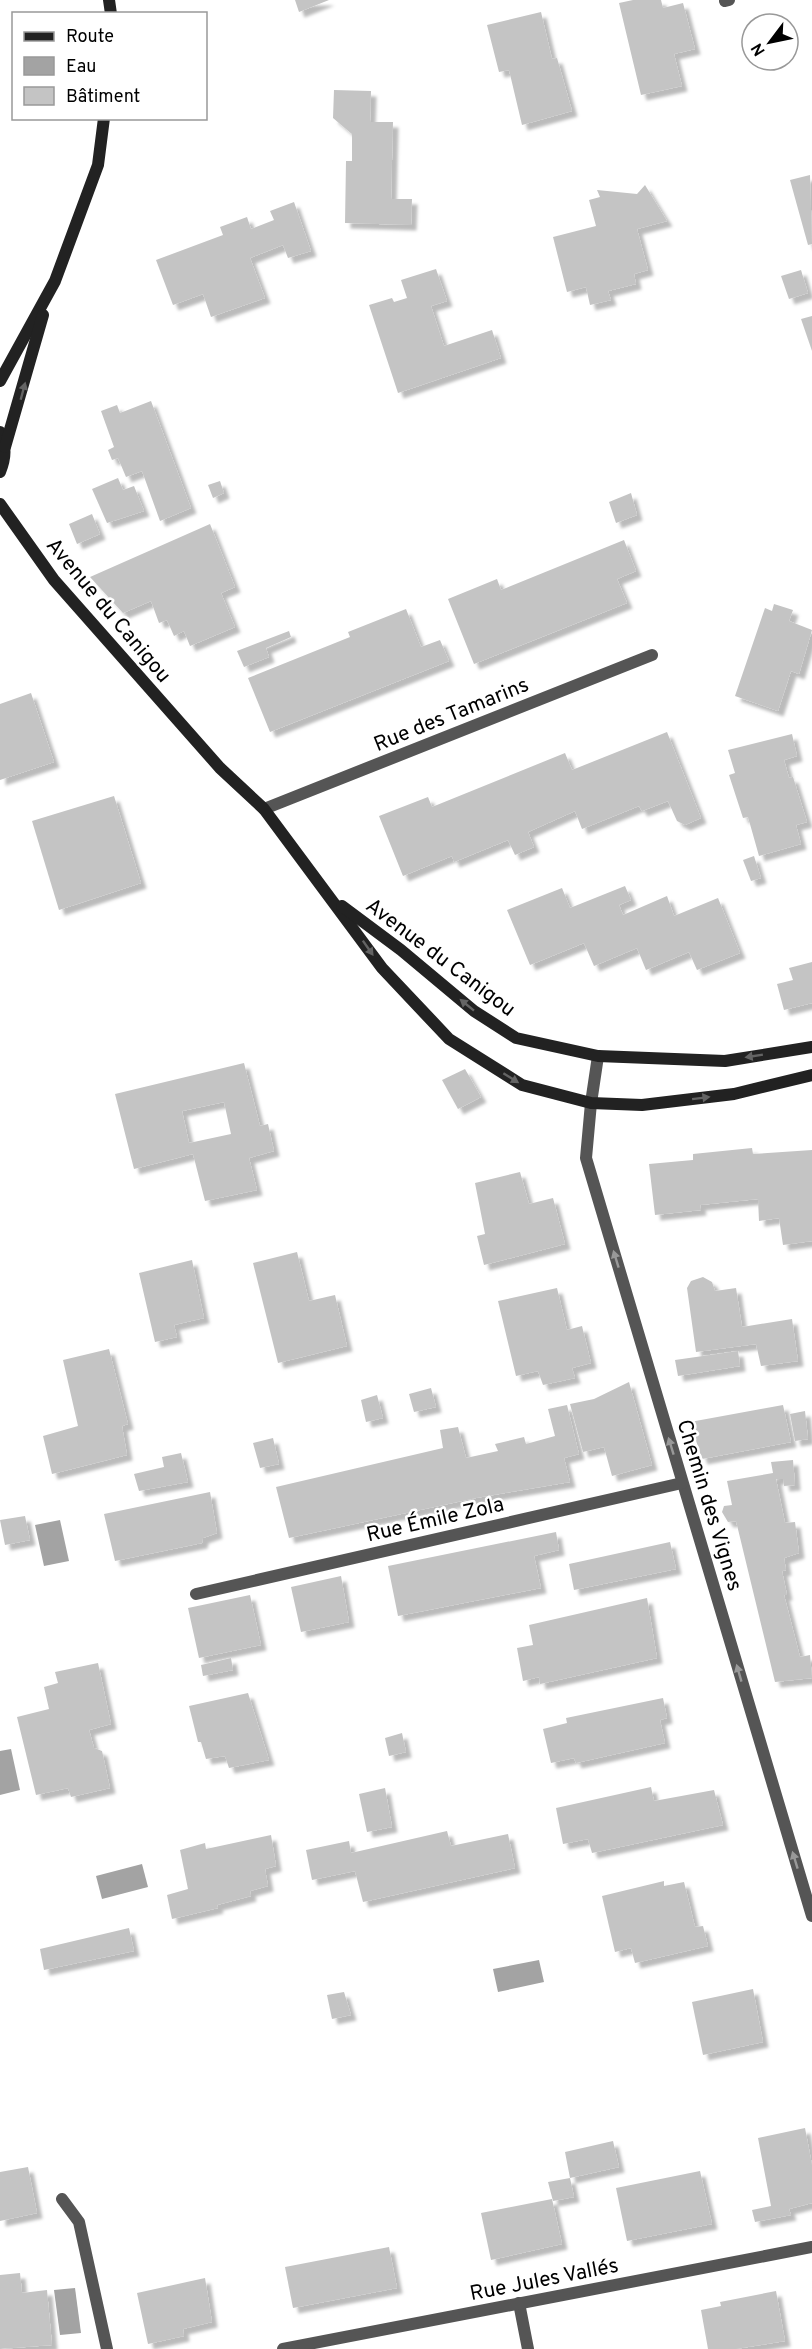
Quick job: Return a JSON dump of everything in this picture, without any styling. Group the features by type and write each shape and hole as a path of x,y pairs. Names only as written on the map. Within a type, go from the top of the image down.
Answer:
{"main road":[{"path":"0,472 47,297 98,165 104,120"},
{"path":"0,381 47,297"},
{"path":"0,432 5,447"},
{"name":"Avenue du Canigou","path":"0,504 54,580 220,768 264,809 334,900 382,968 449,1039 522,1085 591,1103 642,1106 734,1094 812,1075"},
{"name":"Avenue du Canigou","path":"334,900 401,950 474,1011 516,1038 598,1056 725,1061 812,1047"}],"street":[{"name":"Rue des Tamarins","path":"264,809 652,655"},
{"name":"Chemin des Vignes","path":"598,1056 586,1158 812,1916"},
{"name":"Rue Émile Zola","path":"196,1594 682,1483"},
{"path":"62,2199 79,2222 107,2349"},
{"name":"Rue Jules Vallés","path":"283,2349 812,2247"},
{"path":"519,2303 528,2349"}],"water":[{"path":"60,1520 69,1561 44,1566 35,1525"},
{"path":"11,1749 20,1790 0,1795 0,1751"},
{"path":"142,1864 148,1887 102,1899 96,1876"},
{"path":"539,1960 544,1982 498,1992 493,1969"},
{"path":"75,2288 81,2333 60,2335 54,2290"}],"building":[{"path":"295,0 329,0 299,12"},
{"path":"633,0 661,0 663,8 683,3 695,49 674,54 682,86 641,95 619,3"},
{"path":"541,12 552,59 557,58 572,111 522,125 509,70 499,72 487,25"},
{"path":"334,90 371,91 370,122 393,122 391,199 412,199 411,225 345,223 346,161 352,161 352,134 333,118"},
{"path":"810,175 812,244 808,245 790,180"},
{"path":"645,185 667,221 637,229 648,270 634,274 636,284 608,291 611,300 590,305 586,287 567,292 553,237 596,226 589,200 600,197 597,190 637,194"},
{"path":"294,202 311,251 288,258 283,245 250,258 265,298 211,317 203,294 173,305 156,260 223,235 220,227 247,217 251,229 274,220 270,211"},
{"path":"436,269 447,301 431,306 444,346 492,330 501,358 398,393 369,305 392,298 394,302 407,298 401,280"},
{"path":"801,270 808,293 789,299 781,276"},
{"path":"812,316 812,351 801,319"},
{"path":"151,401 191,508 160,521 142,471 126,477 118,458 112,460 108,450 114,447 101,411 117,405 120,413"},
{"path":"118,478 123,490 134,486 144,511 107,523 92,489"},
{"path":"220,481 224,493 213,498 208,485"},
{"path":"631,493 637,515 616,523 609,502"},
{"path":"92,514 100,534 77,544 69,524"},
{"path":"210,524 235,587 221,593 235,627 190,646 184,631 174,636 167,620 159,623 151,601 123,613 90,577"},
{"path":"624,540 636,571 617,579 627,603 474,664 448,599 497,579 501,590"},
{"path":"774,604 793,610 789,621 812,630 799,674 791,671 778,711 735,696 765,608 772,611"},
{"path":"406,609 421,647 440,640 449,661 270,732 248,678 350,637 348,632"},
{"path":"289,631 291,637 266,648 269,657 244,667 237,651"},
{"path":"31,693 54,762 0,780 0,704"},
{"path":"667,732 701,818 685,825 677,821 668,801 642,811 639,806 582,829 575,811 528,832 534,847 515,855 508,840 454,862 452,856 403,876 379,816 428,797 432,807 565,753 572,770"},
{"path":"792,734 797,756 784,760 789,778 793,777 807,822 796,825 801,844 759,856 748,817 743,818 729,775 735,773 728,750"},
{"path":"114,796 141,883 59,910 32,821"},
{"path":"754,856 761,878 751,881 743,860"},
{"path":"625,886 631,900 619,905 623,915 667,896 674,916 718,898 740,953 697,970 689,952 646,970 637,948 594,966 584,943 530,965 507,910 562,888 570,908"},
{"path":"812,962 812,1003 784,1010 777,984 793,980 789,968"},
{"path":"244,1063 260,1126 268,1124 274,1151 249,1158 257,1190 205,1201 193,1154 134,1169 115,1094","holes":["224,1102 231,1134 189,1143 182,1111"]},
{"path":"465,1069 481,1097 458,1109 442,1080"},
{"path":"752,1148 753,1154 812,1150 812,1241 783,1245 779,1218 759,1221 758,1199 700,1205 701,1210 655,1215 649,1164 693,1160 693,1154"},
{"path":"520,1172 529,1204 553,1198 565,1244 484,1265 477,1236 485,1234 475,1183"},
{"path":"297,1252 309,1301 335,1295 347,1346 278,1363 253,1263"},
{"path":"192,1260 204,1318 174,1325 177,1337 155,1342 139,1273"},
{"path":"703,1277 712,1282 715,1291 736,1288 742,1327 792,1319 798,1361 761,1366 756,1344 696,1352 687,1288 691,1281"},
{"path":"557,1288 567,1330 582,1326 591,1363 572,1368 575,1378 543,1385 538,1371 516,1376 498,1301"},
{"path":"109,1349 128,1424 122,1426 127,1455 52,1474 43,1436 78,1426 63,1360"},
{"path":"738,1351 740,1366 678,1376 675,1360"},
{"path":"629,1382 652,1465 612,1476 604,1447 583,1452 570,1404 594,1399"},
{"path":"431,1388 436,1407 414,1412 409,1394"},
{"path":"377,1395 383,1418 366,1422 361,1400"},
{"path":"567,1405 579,1454 564,1458 570,1482 476,1498 289,1538 276,1487 443,1448 440,1430 458,1427 466,1458 498,1451 495,1444 524,1437 526,1444 555,1436 548,1409"},
{"path":"783,1405 791,1442 702,1459 690,1422"},
{"path":"805,1411 808,1439 795,1441 790,1414"},
{"path":"273,1438 279,1464 260,1468 253,1443"},
{"path":"181,1453 188,1482 139,1491 134,1474 164,1467 162,1457"},
{"path":"793,1460 795,1485 784,1486 783,1479 776,1479 785,1523 795,1522 799,1553 784,1558 786,1570 782,1571 787,1595 784,1595 800,1657 810,1655 812,1678 775,1682 736,1521 728,1522 722,1512 724,1506 732,1505 727,1481 773,1473 771,1462"},
{"path":"210,1492 217,1533 203,1538 202,1543 115,1561 104,1514"},
{"path":"25,1516 30,1540 5,1545 0,1520"},
{"path":"556,1532 559,1550 534,1556 541,1588 398,1616 388,1566"},
{"path":"670,1542 676,1569 574,1590 569,1564"},
{"path":"341,1576 349,1622 301,1632 291,1587"},
{"path":"250,1595 261,1645 199,1658 188,1608"},
{"path":"647,1598 657,1658 540,1684 539,1677 523,1681 517,1648 533,1645 529,1625"},
{"path":"231,1658 233,1670 203,1676 201,1665"},
{"path":"98,1663 111,1724 89,1730 94,1748 102,1751 110,1788 71,1797 68,1788 36,1795 17,1717 49,1709 44,1687 58,1683 55,1672"},
{"path":"248,1693 269,1760 229,1768 225,1756 206,1759 201,1742 198,1742 189,1706"},
{"path":"663,1698 667,1718 660,1720 665,1743 576,1763 574,1758 551,1763 543,1729 567,1723 566,1718"},
{"path":"402,1733 406,1752 389,1756 385,1738"},
{"path":"651,1787 654,1801 714,1790 723,1825 592,1853 588,1839 563,1844 556,1808"},
{"path":"385,1788 392,1827 367,1832 359,1794"},
{"path":"447,1831 451,1846 508,1834 515,1868 363,1902 355,1871 312,1880 306,1850 349,1841 351,1853"},
{"path":"271,1835 276,1866 265,1869 268,1886 250,1891 251,1896 217,1905 218,1908 172,1919 167,1895 188,1889 180,1850 205,1843 206,1849"},
{"path":"664,1881 664,1886 684,1882 695,1927 703,1926 708,1946 635,1963 631,1948 615,1952 602,1896"},
{"path":"129,1928 134,1951 44,1970 40,1949"},
{"path":"753,1989 763,2042 703,2055 692,2002"},
{"path":"344,1992 351,2015 332,2019 327,1995"},
{"path":"805,2128 812,2165 812,2203 789,2209 791,2215 755,2222 752,2210 771,2206 758,2138"},
{"path":"613,2141 619,2167 570,2178 565,2152"},
{"path":"28,2167 37,2213 0,2221 0,2172"},
{"path":"700,2171 712,2224 627,2241 616,2188"},
{"path":"570,2178 574,2197 553,2201 548,2182"},
{"path":"552,2199 562,2244 491,2260 481,2213"},
{"path":"389,2247 397,2288 293,2308 285,2267"},
{"path":"20,2273 22,2293 47,2290 52,2345 0,2349 0,2275"},
{"path":"205,2278 212,2322 183,2329 184,2336 148,2344 137,2293"},
{"path":"776,2291 785,2341 736,2349 708,2349 701,2310 721,2306 720,2302"}]}
